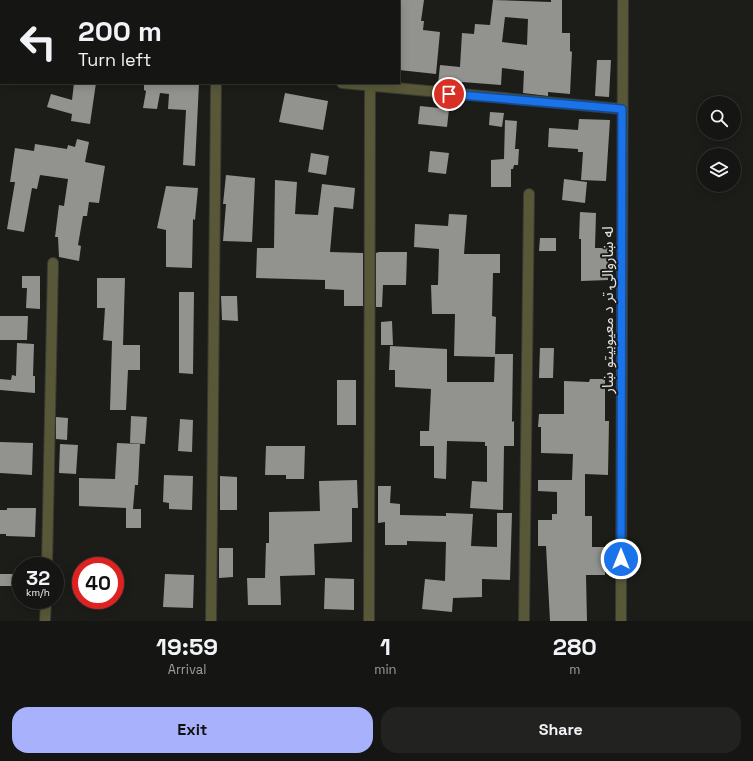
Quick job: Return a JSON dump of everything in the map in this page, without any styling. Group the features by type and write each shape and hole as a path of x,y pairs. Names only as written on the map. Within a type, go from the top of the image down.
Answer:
{"street":[{"name":"له ښاروالۍ تر د معیوبیتو ښار","path":"621,621 623,0"},
{"path":"211,621 216,84"},
{"path":"349,84 622,109"},
{"path":"369,621 370,87"},
{"path":"524,621 529,194"},
{"path":"47,557 53,263"},
{"path":"46,609 46,621"}],"building":[{"path":"400,0 424,0 421,21 424,21 423,30 440,32 436,74 400,70"},
{"path":"493,0 551,2 551,0 562,0 562,33 570,33 570,51 572,52 570,94 548,92 548,96 523,93 524,71 502,68 501,85 462,82 461,88 438,85 440,65 460,67 462,33 474,34 475,24 490,25","holes":["505,17 528,19 527,45 502,42"]},
{"path":"597,60 611,60 609,97 595,96"},
{"path":"74,84 96,84 90,124 71,121 72,114 47,107 51,94 72,100"},
{"path":"144,84 199,84 195,166 183,165 186,110 168,109 169,94 160,93 157,109 143,108 146,91 144,90"},
{"path":"285,93 328,101 323,130 279,122"},
{"path":"420,106 449,109 447,127 418,124"},
{"path":"490,112 504,113 502,127 489,125"},
{"path":"579,119 610,120 606,181 581,180 583,152 578,152 578,149 548,147 549,128 578,130"},
{"path":"505,120 517,121 515,149 519,149 518,165 514,165 513,169 511,169 511,187 491,187 491,160 504,159"},
{"path":"77,139 89,142 85,162 105,166 99,203 89,202 87,216 83,216 78,245 81,246 79,261 59,257 58,237 55,237 59,205 64,206 68,179 40,175 37,189 32,188 24,232 7,229 15,182 10,182 15,148 34,151 35,144 67,149 68,145 75,147"},
{"path":"430,151 449,153 446,174 428,172"},
{"path":"311,153 329,156 326,175 308,172"},
{"path":"226,175 255,178 252,242 223,241 226,204 223,204"},
{"path":"564,179 587,182 585,203 562,200"},
{"path":"275,180 297,182 295,214 318,215 322,184 355,188 353,209 334,207 330,252 363,253 363,306 344,306 344,290 325,289 325,280 256,278 257,248 274,248"},
{"path":"166,186 198,188 195,220 193,219 192,268 166,267 166,230 157,228"},
{"path":"580,212 596,213 595,248 608,248 608,280 581,281 581,239 579,239"},
{"path":"449,214 467,215 464,254 500,254 500,273 493,273 492,316 496,317 495,357 454,356 455,314 432,314 431,285 438,285 439,249 414,247 415,224 448,226"},
{"path":"540,238 556,238 556,251 539,251"},
{"path":"407,252 406,285 383,285 382,307 376,307 376,253"},
{"path":"22,276 40,276 40,309 26,308 27,288 22,288"},
{"path":"97,278 125,278 123,345 140,345 140,370 128,370 126,410 110,410 112,341 103,340 105,308 97,308"},
{"path":"179,292 194,292 193,374 179,373"},
{"path":"221,296 237,296 238,321 222,320"},
{"path":"0,316 28,316 27,340 0,340"},
{"path":"392,321 393,345 381,345 381,322"},
{"path":"17,343 34,344 33,376 35,376 35,393 0,390 0,379 11,380 12,375 16,376"},
{"path":"390,346 447,349 447,382 494,382 495,354 513,354 512,422 514,421 514,446 504,446 503,510 470,508 472,481 487,482 487,446 485,446 485,442 447,441 446,479 434,478 434,446 420,446 420,431 429,431 431,389 395,387 395,370 389,370"},
{"path":"540,348 554,348 553,378 539,378"},
{"path":"590,379 605,379 605,421 609,421 608,475 585,474 585,516 592,516 592,547 605,547 605,575 586,575 587,621 550,621 546,546 538,546 538,520 552,520 552,514 557,514 557,492 538,491 538,480 572,480 573,454 541,453 541,427 538,427 539,414 564,414 564,381 589,382"},
{"path":"337,380 356,380 356,425 337,425"},
{"path":"131,416 147,417 145,444 130,443"},
{"path":"56,417 68,418 67,440 56,439"},
{"path":"180,419 193,420 192,452 178,451"},
{"path":"0,442 33,443 32,475 0,473"},
{"path":"117,443 140,444 138,485 135,485 133,509 141,509 141,528 126,528 126,508 79,506 79,478 115,479"},
{"path":"60,444 78,445 76,474 59,473"},
{"path":"266,446 305,446 304,479 286,479 286,475 265,475"},
{"path":"164,475 193,476 192,510 169,509 169,503 163,502"},
{"path":"220,476 237,477 237,510 220,510"},
{"path":"357,480 358,508 352,508 352,542 314,544 315,575 280,576 281,605 248,605 247,578 265,578 266,543 269,543 269,512 320,511 319,481"},
{"path":"378,486 391,486 390,503 400,504 400,515 446,516 446,513 473,514 471,546 497,547 497,513 512,513 510,580 482,579 482,597 453,598 452,612 422,609 425,579 445,581 446,542 407,541 407,545 385,545 385,522 378,523"},
{"path":"7,508 36,508 35,537 6,536 6,534 0,534 0,510 7,510"},
{"path":"219,548 233,548 233,577 219,578"},
{"path":"0,574 12,574 12,586 0,586"},
{"path":"165,574 194,575 193,608 163,607"},
{"path":"325,578 354,579 354,610 324,609"}],"route":[{"path":"449,94 622,109 621,559"}]}
